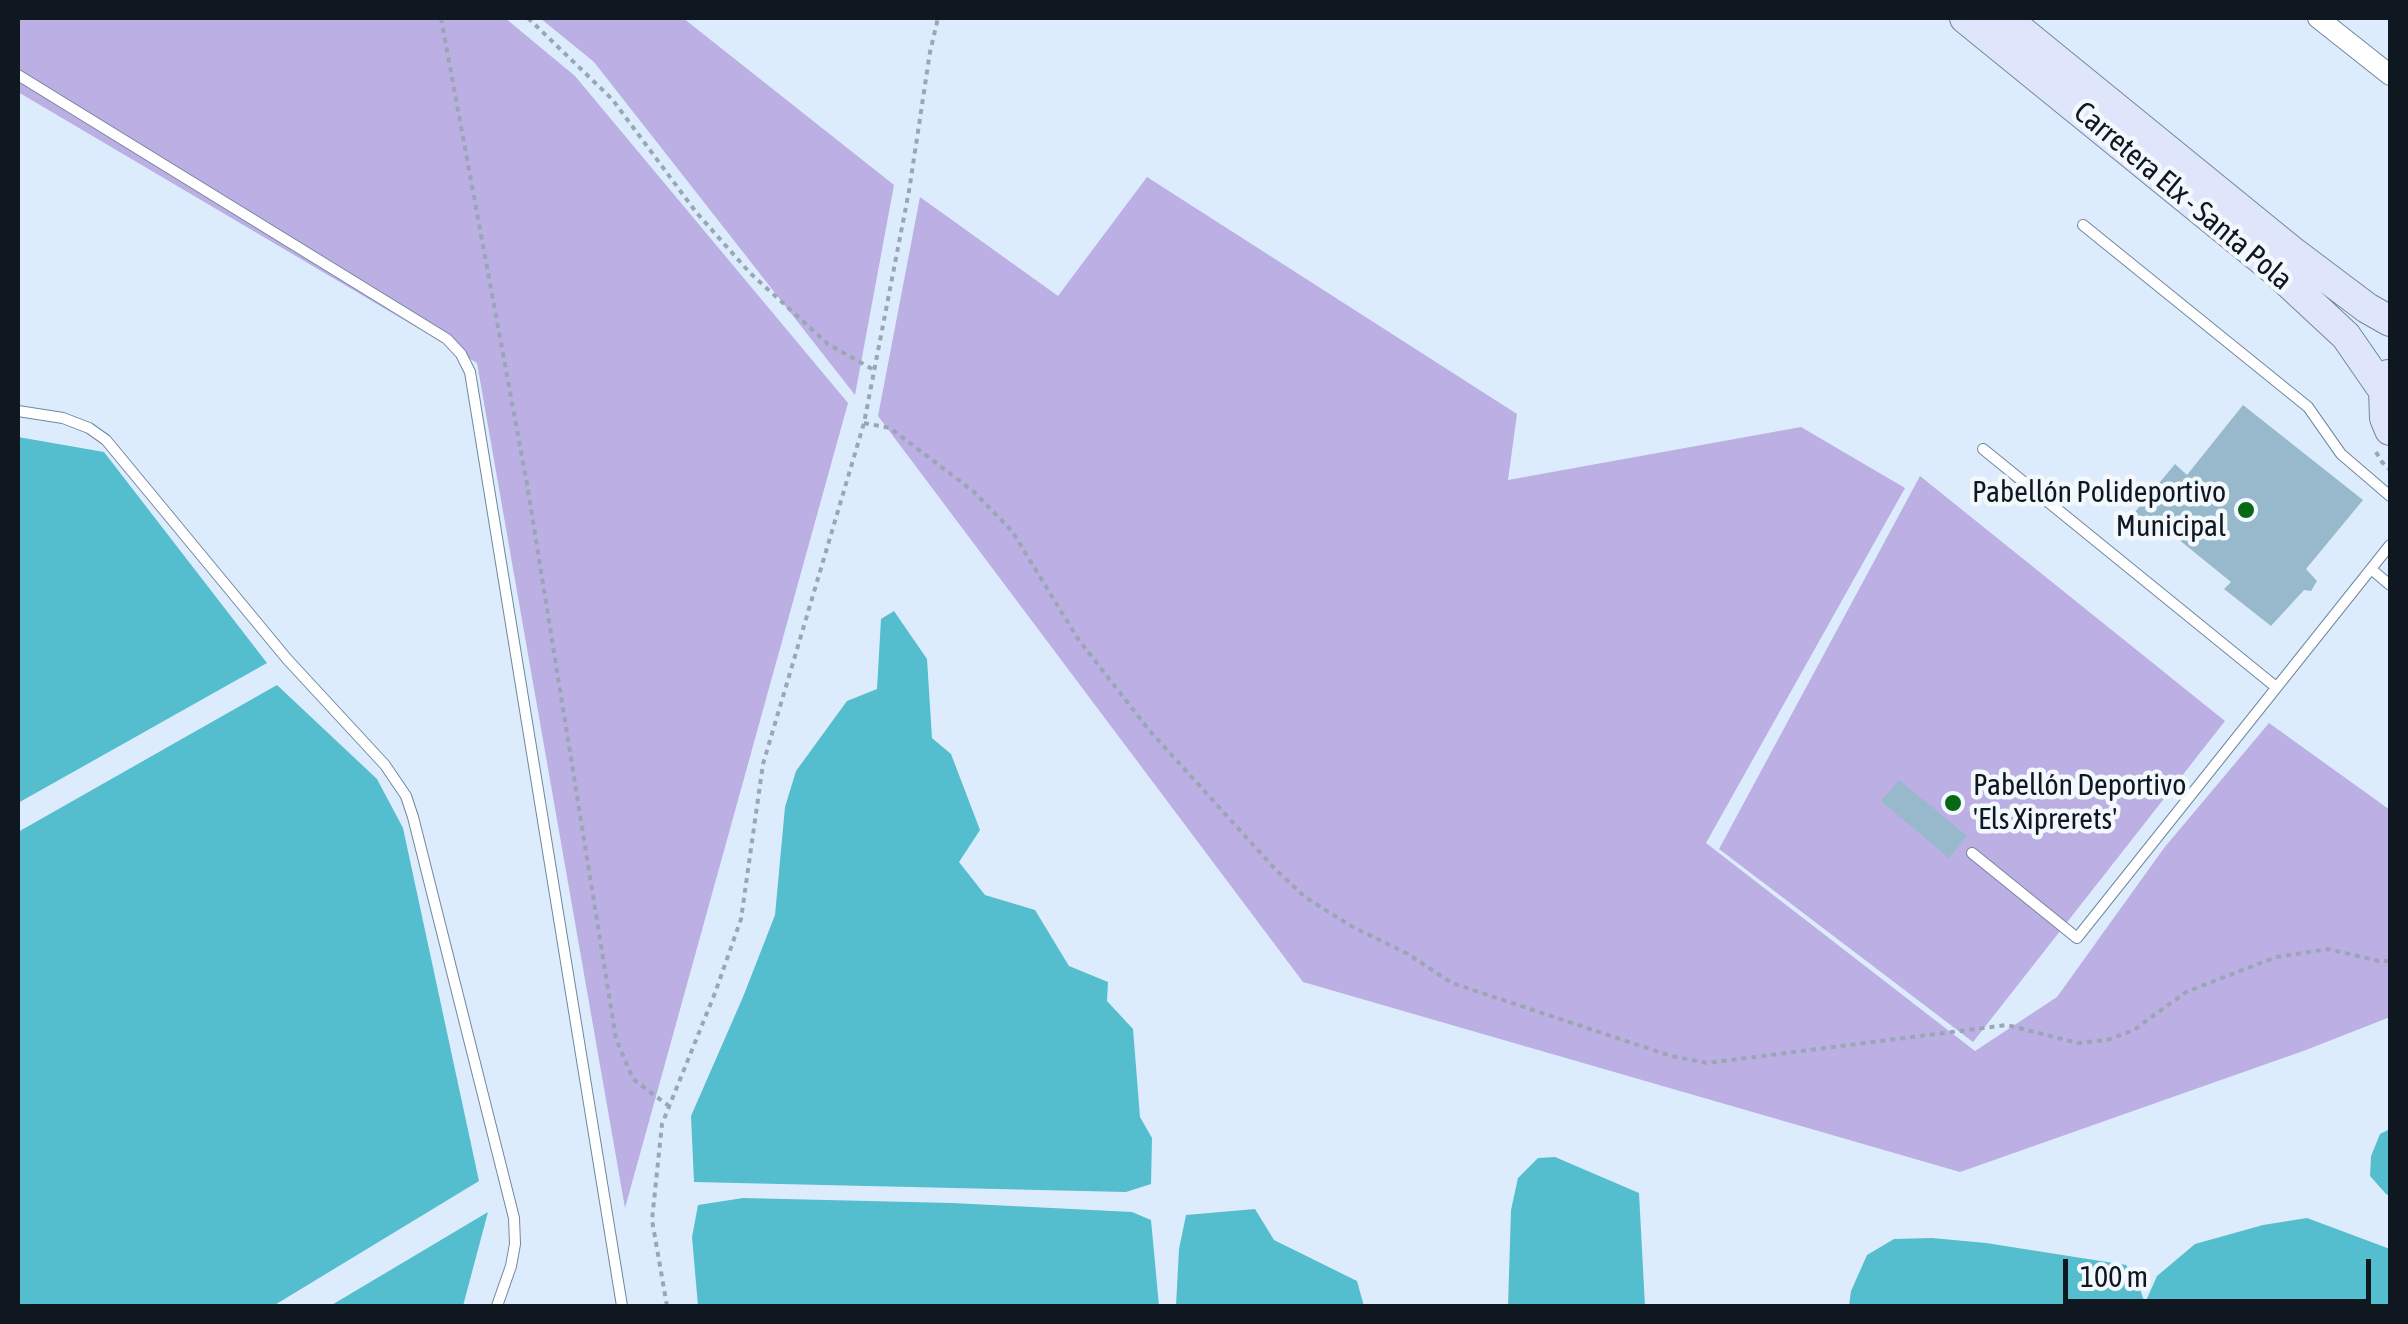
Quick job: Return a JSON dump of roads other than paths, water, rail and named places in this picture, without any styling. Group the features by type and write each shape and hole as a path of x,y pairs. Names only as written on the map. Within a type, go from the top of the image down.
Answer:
{"main road":[{"name":"Carretera Elx - Santa Pola","path":"1966,18 2275,270 2387,379"},
{"name":"Carretera Elx - Santa Pola","path":"2004,18 2290,250 2366,308 2390,321"},
{"path":"2387,379 2385,418 2390,430"}],"street":[{"path":"2318,18 2390,76"}],"lane":[{"path":"18,75 447,338 470,372 622,1306"},
{"path":"2083,224 2308,407 2340,454 2390,496"},
{"path":"18,411 63,418 106,440 287,659 386,764 406,796 514,1218 511,1266 497,1306"},
{"path":"1983,449 2276,687"},
{"path":"1972,853 2077,938 2390,545"},
{"path":"2371,569 2390,585"}],"water":[{"path":"18,437 104,452 267,663 18,803"},
{"path":"894,611 927,659 932,738 951,754 980,830 959,862 985,895 1035,910 1069,966 1108,982 1107,1001 1133,1029 1140,1117 1152,1138 1151,1184 1126,1192 694,1182 691,1116 775,915 785,807 796,771 847,701 877,689 881,619"},
{"path":"277,685 377,779 403,828 479,1181 273,1306 18,1306 18,832"},
{"path":"2390,1129 2390,1196 2370,1176 2371,1156 2380,1134"},
{"path":"1555,1157 1639,1193 1645,1306 1508,1306 1511,1210 1518,1178 1538,1158"},
{"path":"743,1198 1132,1212 1151,1220 1159,1306 698,1306 692,1237 698,1205"},
{"path":"1255,1209 1274,1240 1357,1281 1364,1306 1176,1306 1179,1249 1186,1215"},
{"path":"488,1212 463,1306 330,1306"},
{"path":"2307,1218 2390,1249 2390,1306 1849,1306 1851,1291 1867,1255 1894,1239 1986,1243 2126,1265 2145,1303 2157,1276 2195,1244 2263,1225"}],"place":[{"name":"Pabellón Polideportivo Municipal","path":"2246,510"},
{"name":"Pabellón Deportivo 'Els Xiprerets'","path":"1953,803"}]}
